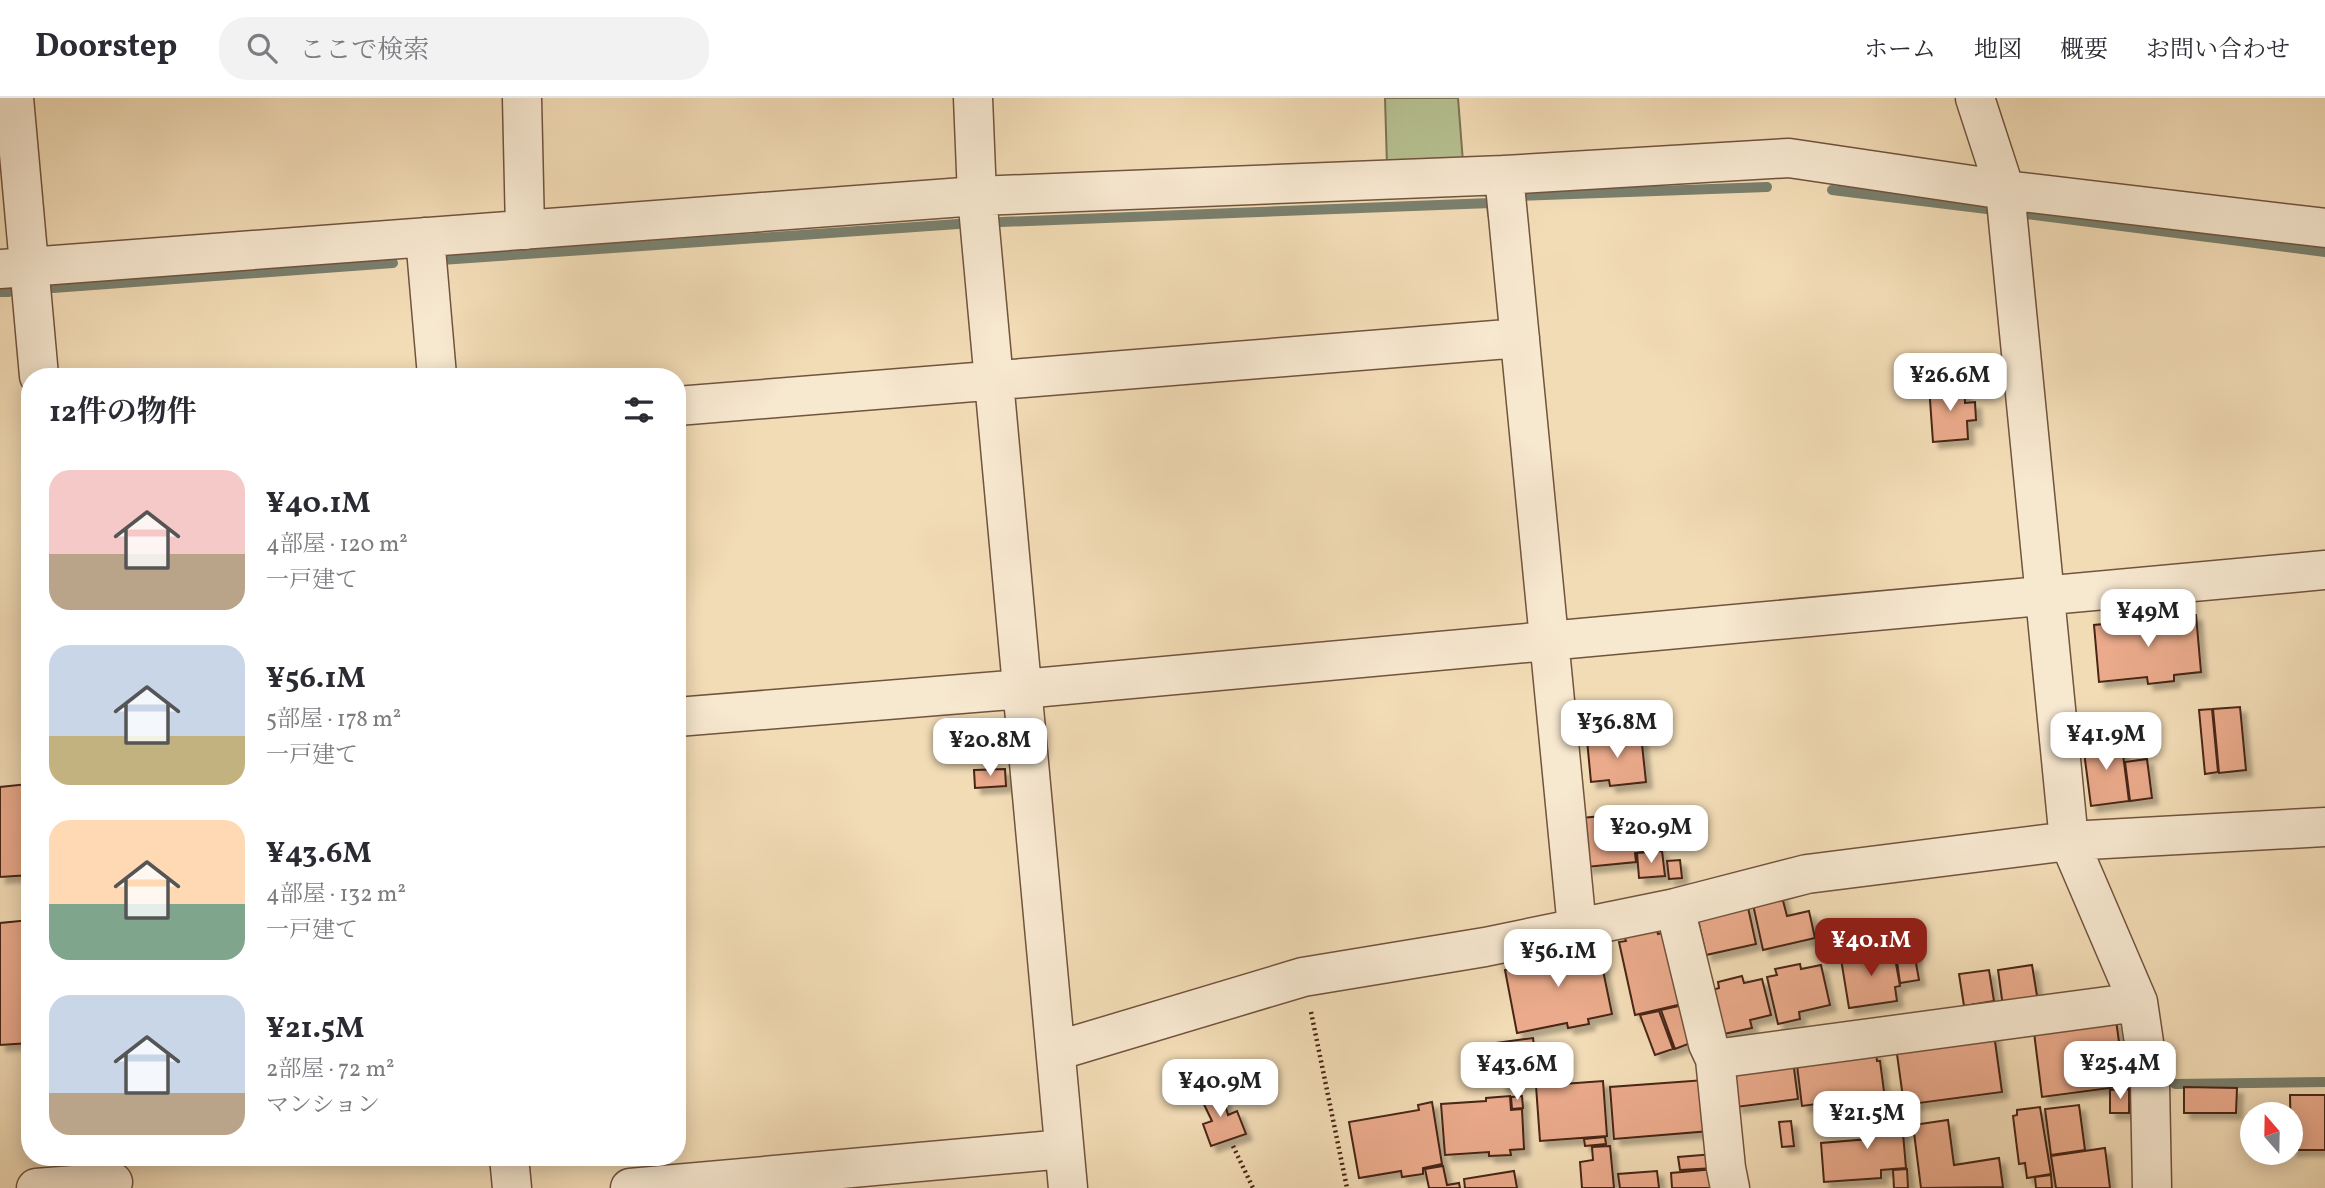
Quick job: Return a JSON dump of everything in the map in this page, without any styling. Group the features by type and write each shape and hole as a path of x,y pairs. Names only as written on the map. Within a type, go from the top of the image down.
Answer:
{"street":[{"path":"14,98 15,268 37,368"},
{"path":"522,98 525,230"},
{"path":"973,98 977,196 1068,1188"},
{"path":"1975,98 2005,190 2069,841 2138,1002 2150,1083 2152,1188"},
{"path":"15,268 977,196 1504,175 1789,158 2005,190 2325,229"},
{"path":"1504,175 1577,928"},
{"path":"425,237 436,368"},
{"path":"686,405 1520,338"},
{"path":"686,716 1022,689 2325,570"},
{"path":"1055,1051 1303,977 1485,947 1675,908 1807,874 2069,841 2325,827"},
{"path":"1675,908 1708,1044 1715,1059 1730,1188"},
{"path":"1715,1059 2138,1002"},
{"path":"630,1188 1064,1149"},
{"path":"510,1166 512,1188"},
{"path":"36,1188 112,1176"}],"path":[{"path":"1303,977 1347,1188"},
{"path":"1233,1146 1254,1188"}],"green space":[{"path":"1385,98 1458,98 1463,162 1387,166"}],"building":[{"path":"1964,384 1965,403 1975,402 1976,420 1967,421 1968,439 1933,442 1929,386"},
{"path":"2196,615 2201,672 2174,675 2174,681 2148,684 2147,677 2099,682 2094,625"},
{"path":"2240,707 2246,770 2219,773 2213,709"},
{"path":"2212,709 2218,772 2205,774 2199,710"},
{"path":"1641,735 1646,782 1610,786 1609,780 1591,782 1587,740"},
{"path":"2121,739 2129,801 2091,806 2083,744"},
{"path":"2147,759 2152,798 2130,801 2125,762"},
{"path":"1005,769 1006,786 975,788 974,770"},
{"path":"21,785 21,876 0,877 0,787"},
{"path":"1632,813 1633,825 1654,823 1657,850 1635,853 1636,862 1586,867 1582,818"},
{"path":"1662,851 1665,876 1639,878 1637,853"},
{"path":"1680,860 1682,878 1669,879 1667,861"},
{"path":"1781,893 1787,916 1809,911 1815,938 1763,950 1752,900"},
{"path":"1747,903 1756,944 1706,955 1697,915"},
{"path":"21,921 21,1044 0,1045 0,923"},
{"path":"1656,928 1658,934 1666,932 1682,1004 1635,1015 1619,942 1626,941 1624,936"},
{"path":"1578,942 1581,955 1599,951 1612,1014 1588,1019 1589,1024 1568,1028 1567,1023 1517,1033 1505,970 1533,964 1530,952"},
{"path":"1893,947 1900,986 1895,987 1897,1001 1849,1008 1841,959 1871,954 1870,950"},
{"path":"1914,952 1919,980 1900,983 1896,954"},
{"path":"1800,964 1801,969 1821,965 1830,1005 1799,1012 1800,1019 1778,1024 1767,977 1777,975 1775,969"},
{"path":"2032,965 2038,1002 2003,1007 1998,970"},
{"path":"1989,970 1994,1001 1964,1006 1959,974"},
{"path":"1742,976 1744,983 1762,979 1771,1015 1750,1020 1752,1028 1719,1035 1709,991 1719,988 1718,982"},
{"path":"1683,1005 1696,1041 1675,1049 1661,1010"},
{"path":"1659,1011 1673,1049 1655,1055 1640,1015"},
{"path":"2116,1020 2125,1086 2042,1097 2034,1032"},
{"path":"1994,1034 2002,1092 1904,1105 1896,1047"},
{"path":"1533,1038 1539,1081 1501,1086 1495,1043"},
{"path":"1876,1052 1877,1061 1880,1061 1885,1099 1864,1101 1865,1106 1848,1108 1847,1100 1802,1106 1796,1057"},
{"path":"1793,1061 1798,1099 1736,1107 1731,1070"},
{"path":"1705,1080 1710,1131 1614,1139 1610,1087"},
{"path":"1603,1081 1607,1136 1540,1141 1536,1086"},
{"path":"1220,1086 1228,1115 1237,1111 1246,1134 1211,1146 1203,1124 1212,1121 1199,1094"},
{"path":"2184,1087 2237,1088 2236,1113 2184,1113"},
{"path":"2129,1089 2129,1113 2110,1113 2110,1090"},
{"path":"2290,1095 2325,1095 2325,1150 2303,1150 2303,1102 2290,1102"},
{"path":"1510,1096 1511,1110 1522,1109 1524,1149 1510,1150 1511,1155 1489,1156 1489,1152 1445,1155 1441,1104 1486,1101 1486,1098"},
{"path":"1522,1096 1523,1108 1512,1109 1511,1097"},
{"path":"1432,1102 1442,1164 1423,1168 1423,1174 1402,1177 1401,1171 1359,1178 1349,1122 1419,1110 1418,1105"},
{"path":"2079,1105 2085,1150 2051,1155 2045,1109"},
{"path":"2040,1107 2051,1174 2027,1178 2025,1163 2019,1164 2013,1116 2017,1115 2017,1110"},
{"path":"1901,1110 1906,1168 1881,1170 1881,1178 1824,1182 1821,1143 1869,1139 1867,1113"},
{"path":"1948,1120 1954,1165 1999,1158 2003,1187 1921,1188 1913,1125"},
{"path":"1791,1121 1794,1146 1782,1147 1779,1122"},
{"path":"1605,1137 1606,1144 1585,1146 1584,1139"},
{"path":"1610,1146 1614,1188 1582,1188 1580,1162 1593,1160 1592,1147"},
{"path":"2105,1148 2110,1188 2056,1188 2051,1156"},
{"path":"1714,1154 1715,1168 1680,1170 1678,1157"},
{"path":"1443,1166 1447,1185 1459,1183 1460,1188 1429,1188 1425,1169"},
{"path":"1715,1169 1717,1188 1672,1188 1671,1173"},
{"path":"1907,1169 1908,1188 1894,1188 1893,1170"},
{"path":"1514,1171 1517,1188 1465,1188 1464,1179"},
{"path":"1657,1171 1659,1188 1620,1188 1618,1174"},
{"path":"2051,1175 2052,1188 2036,1188 2035,1177"}],"waterway":[{"path":"1520,196 1767,187"},
{"path":"1832,190 1987,209"},
{"path":"1001,222 1491,203 1492,214"},
{"path":"2027,214 2325,252"},
{"path":"441,260 958,224"},
{"path":"53,288 393,263"},
{"path":"0,292 9,292"},
{"path":"2175,1084 2325,1082"}]}
